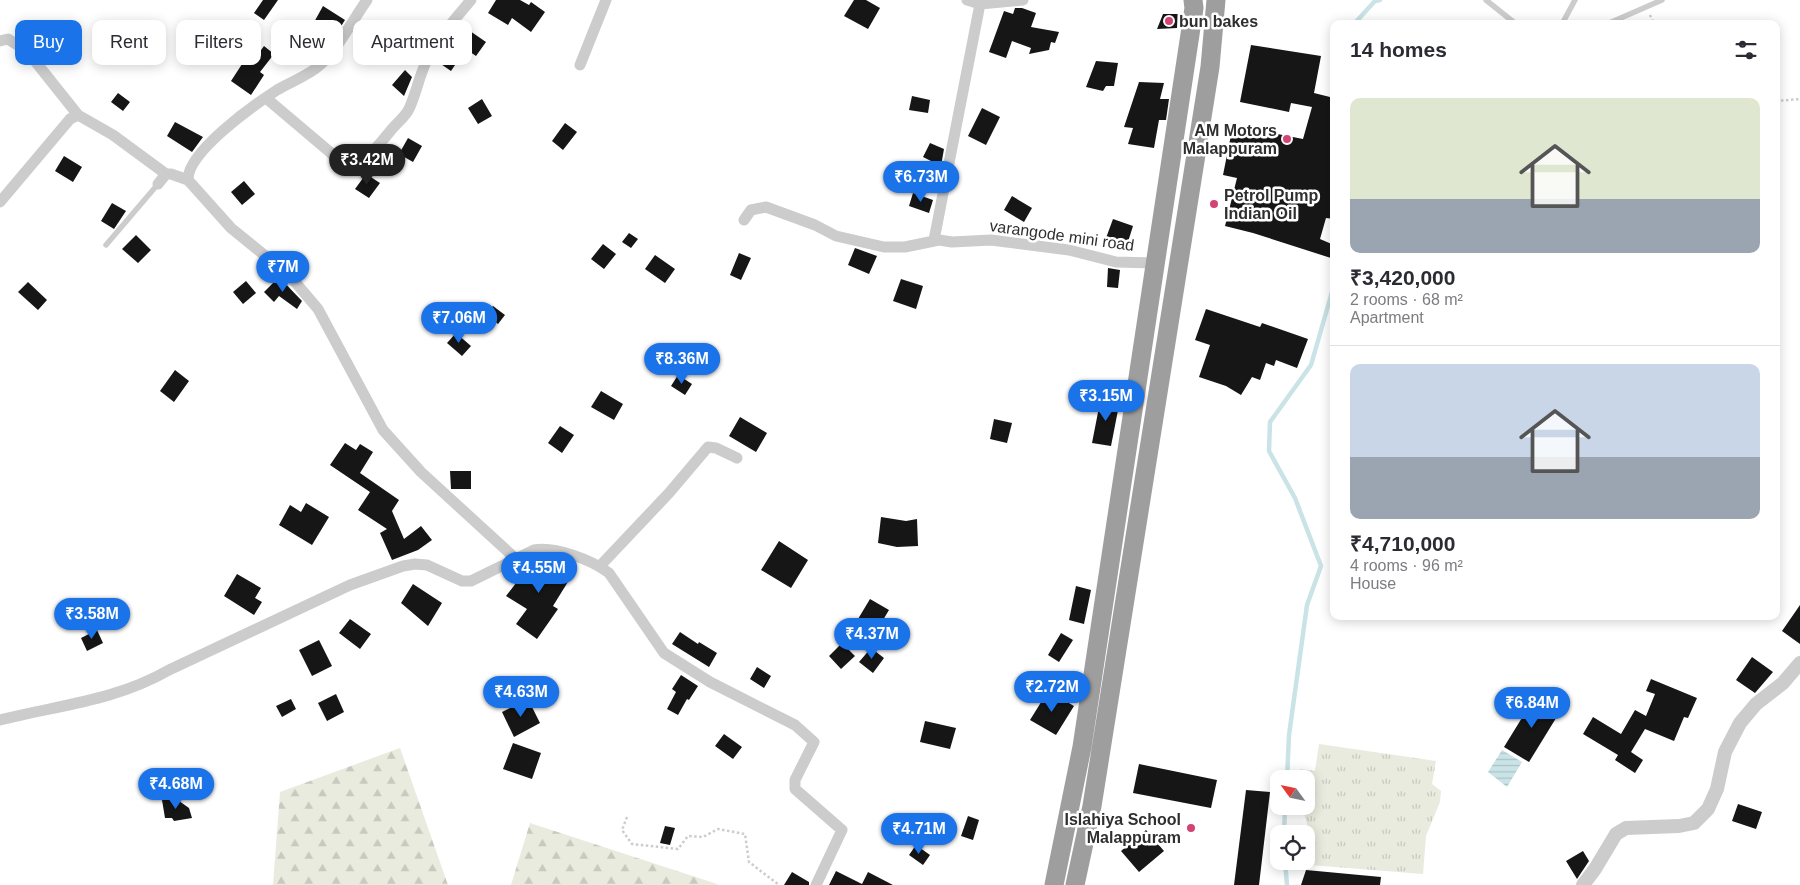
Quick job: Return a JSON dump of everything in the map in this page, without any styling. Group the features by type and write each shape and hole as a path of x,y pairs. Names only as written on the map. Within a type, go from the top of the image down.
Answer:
{"highway":[{"path":"1054,885 1082,747 1194,0"},
{"path":"1075,885 1092,806 1209,76 1216,0"}],"street":[{"path":"188,180 188,172 204,149 237,118 319,65 367,0"},
{"path":"266,98 331,153 339,163 346,166 355,165 378,147 408,112 419,88 426,62 471,0"},
{"path":"580,65 606,0"},
{"path":"967,0 980,4 1023,0"},
{"path":"934,240 980,4"},
{"path":"0,41 8,39 27,51 78,115 112,135 166,174 188,180 231,228 290,276 318,309 383,430 421,472 516,559"},
{"path":"0,202 70,119 78,115"},
{"path":"158,184 166,174"},
{"name":"varangode mini road","path":"744,220 752,210 766,207 814,225 836,236 884,247 905,247 934,240 991,240 1069,250 1116,262 1155,262"},
{"path":"600,566 669,493 708,447 716,448 738,458"},
{"path":"0,720 121,693 144,684 169,670 350,585 403,566 415,564 427,566 462,581 471,581 534,550 544,548 600,566 609,573 664,653 710,682 795,725 814,742 795,780 795,788 842,830 816,885"},
{"path":"1582,885 1595,870 1616,834 1626,828 1679,826 1694,822 1708,809 1717,789 1725,752 1740,722 1756,704 1783,683 1800,663"}],"lane":[{"path":"1486,0 1511,20"},
{"path":"1564,20 1575,0"},
{"path":"1616,20 1662,0"},
{"path":"106,245 158,184"}],"path":[{"path":"1780,101 1800,99"},
{"path":"627,817 622,830 632,844 656,848 678,849 688,836 702,837 718,829 745,834 749,862 779,885"}],"green space":[{"path":"1319,744 1436,761 1432,784 1441,791 1440,802 1426,836 1423,874 1315,865 1315,825 1307,825 1304,815 1315,815 1315,771"},
{"path":"400,748 448,885 273,885 280,792"},
{"path":"530,823 717,884 717,885 511,885"}],"water":[{"path":"1502,750 1522,762 1507,787 1488,772"}],"building":[{"path":"263,0 278,0 264,20 254,13"},
{"path":"496,0 520,0 529,5 531,2 545,12 531,32 512,18 508,25 488,13"},
{"path":"854,0 866,0 880,8 868,29 844,16"},
{"path":"323,6 345,20 343,23 343,20 315,20"},
{"path":"1015,8 1022,8 1036,13 1031,27 1059,32 1055,43 1051,42 1049,50 1029,54 1031,48 1012,41 1006,58 989,52 1004,11 1013,14"},
{"name":"bun bakes","path":"1163,14 1178,14 1177,28 1157,29"},
{"path":"472,32 486,42 476,56 472,53"},
{"path":"1251,45 1321,56 1314,93 1330,97 1330,218 1326,218 1320,239 1330,243 1330,258 1225,226 1237,178 1223,175 1233,125 1303,139 1312,107 1291,103 1289,112 1240,102"},
{"path":"264,46 271,52 271,58 260,72 264,75 251,95 231,81 241,65 261,65 261,50"},
{"path":"1096,61 1118,63 1114,86 1106,86 1103,91 1086,87"},
{"path":"442,65 455,65 451,71"},
{"path":"405,70 412,77 404,96 392,85"},
{"path":"1139,82 1164,83 1160,99 1169,99 1166,120 1159,120 1154,148 1128,144 1133,128 1124,127"},
{"path":"118,93 130,102 123,111 111,102"},
{"path":"912,96 930,100 928,113 909,110"},
{"path":"482,99 492,116 478,124 468,108"},
{"path":"982,108 1000,117 986,145 968,136"},
{"path":"175,122 203,137 192,152 167,136"},
{"path":"565,123 577,132 563,150 552,141"},
{"path":"408,138 422,146 413,162 399,154"},
{"path":"930,143 944,149 941,166 923,157"},
{"path":"64,156 82,167 73,182 55,171"},
{"path":"366,174 380,183 369,198 355,189"},
{"path":"244,181 255,194 242,205 231,192"},
{"path":"913,193 933,200 929,213 909,206"},
{"path":"1012,196 1032,208 1024,222 1004,210"},
{"path":"112,203 126,211 114,229 101,221"},
{"path":"1113,219 1133,226 1127,245 1106,238"},
{"path":"629,233 638,239 631,248 622,242"},
{"path":"136,235 151,250 138,263 122,249"},
{"path":"603,244 616,254 604,269 591,259"},
{"path":"855,248 877,256 869,274 848,265"},
{"path":"739,253 751,258 741,280 730,275"},
{"path":"655,255 675,269 665,283 645,269"},
{"path":"1108,268 1120,270 1118,288 1107,287"},
{"path":"279,277 302,301 297,309 279,296 274,302 264,292"},
{"path":"901,279 923,286 916,309 893,301"},
{"path":"246,281 256,293 243,304 233,292"},
{"path":"28,282 47,300 38,310 18,292"},
{"path":"493,306 505,315 498,324 486,314"},
{"path":"1206,309 1260,327 1262,323 1308,339 1297,368 1276,360 1274,366 1266,363 1260,380 1252,377 1241,395 1226,386 1199,377 1210,345 1195,340"},
{"path":"456,333 471,346 462,356 447,343"},
{"path":"175,370 189,381 174,402 160,391"},
{"path":"678,375 692,384 685,395 671,386"},
{"path":"601,391 623,404 614,420 591,407"},
{"path":"1101,397 1120,400 1111,446 1092,443"},
{"path":"740,417 767,433 756,452 729,436"},
{"path":"994,419 1012,423 1007,443 990,439"},
{"path":"560,426 574,435 562,453 548,443"},
{"path":"345,443 356,450 360,444 373,452 360,473 399,500 392,511 404,539 421,526 432,540 418,550 392,560 380,533 387,529 358,510 370,492 330,465"},
{"path":"450,471 471,471 471,489 451,489"},
{"path":"306,503 329,517 312,545 279,525 290,505 301,512"},
{"path":"881,517 906,521 917,519 918,546 897,547 878,543"},
{"path":"779,541 808,560 791,588 761,570"},
{"path":"536,557 540,557 557,569 561,564 574,572 553,606 558,609 537,639 516,624 527,609 506,596"},
{"path":"237,574 261,588 255,598 262,602 254,615 224,596"},
{"path":"413,584 442,603 428,626 401,603"},
{"path":"1076,586 1091,590 1084,624 1069,620"},
{"path":"870,599 889,610 871,640 852,629"},
{"path":"1800,605 1800,644 1782,631"},
{"path":"350,619 371,634 360,649 339,633"},
{"path":"97,630 103,643 87,651 81,638"},
{"path":"680,632 698,644 699,642 717,653 709,667 672,644"},
{"path":"1061,633 1073,640 1059,662 1048,655"},
{"path":"319,640 332,666 312,676 299,650"},
{"path":"842,643 855,656 841,669 829,656"},
{"path":"871,648 884,658 873,673 859,662"},
{"path":"1752,657 1773,672 1755,693 1736,680"},
{"path":"757,667 771,676 764,688 750,679"},
{"path":"681,675 698,686 689,700 687,699 678,715 667,709 676,692 672,689"},
{"path":"1651,679 1697,698 1688,718 1684,717 1674,741 1645,729 1631,752 1643,760 1635,773 1615,760 1618,755 1583,734 1593,717 1621,734 1635,710 1646,716 1655,694 1646,691"},
{"path":"1048,691 1074,706 1056,735 1030,720"},
{"path":"336,694 344,712 327,721 318,703"},
{"path":"1536,695 1561,710 1529,762 1504,747"},
{"path":"291,699 296,709 282,717 276,706"},
{"path":"528,699 540,723 514,737 502,712"},
{"path":"925,721 956,728 950,749 920,742"},
{"path":"724,734 742,747 733,759 715,746"},
{"path":"513,743 541,753 532,779 503,769"},
{"path":"1139,764 1217,780 1211,808 1133,793"},
{"path":"1246,790 1270,792 1259,885 1234,885"},
{"path":"172,796 189,808 192,818 174,821 172,818 165,818 162,800"},
{"path":"1738,804 1762,812 1756,829 1732,821"},
{"path":"968,816 979,820 973,840 961,836"},
{"path":"665,826 675,828 670,845 660,843"},
{"path":"1146,830 1164,851 1139,872 1121,851"},
{"path":"916,845 930,855 923,865 909,855"},
{"path":"1583,851 1589,861 1577,879 1566,861"},
{"path":"1306,870 1381,877 1380,885 1301,885"},
{"path":"836,871 862,884 868,872 893,885 829,885"},
{"path":"792,872 809,882 809,885 784,885"}],"waterway":[{"path":"1358,20 1375,1 1380,0"},
{"path":"1287,770 1289,735 1307,605 1321,566 1295,498 1269,451 1270,422 1311,365 1330,299"},
{"path":"1284,825 1285,815"},
{"path":"1286,870 1287,885"}],"place":[{"name":"bun bakes","path":"1169,21"},
{"name":"AM Motors Malappuram","path":"1287,139"},
{"name":"Petrol Pump Indian Oil","path":"1214,204"},
{"name":"Islahiya School Malappuram","path":"1191,828"}]}
